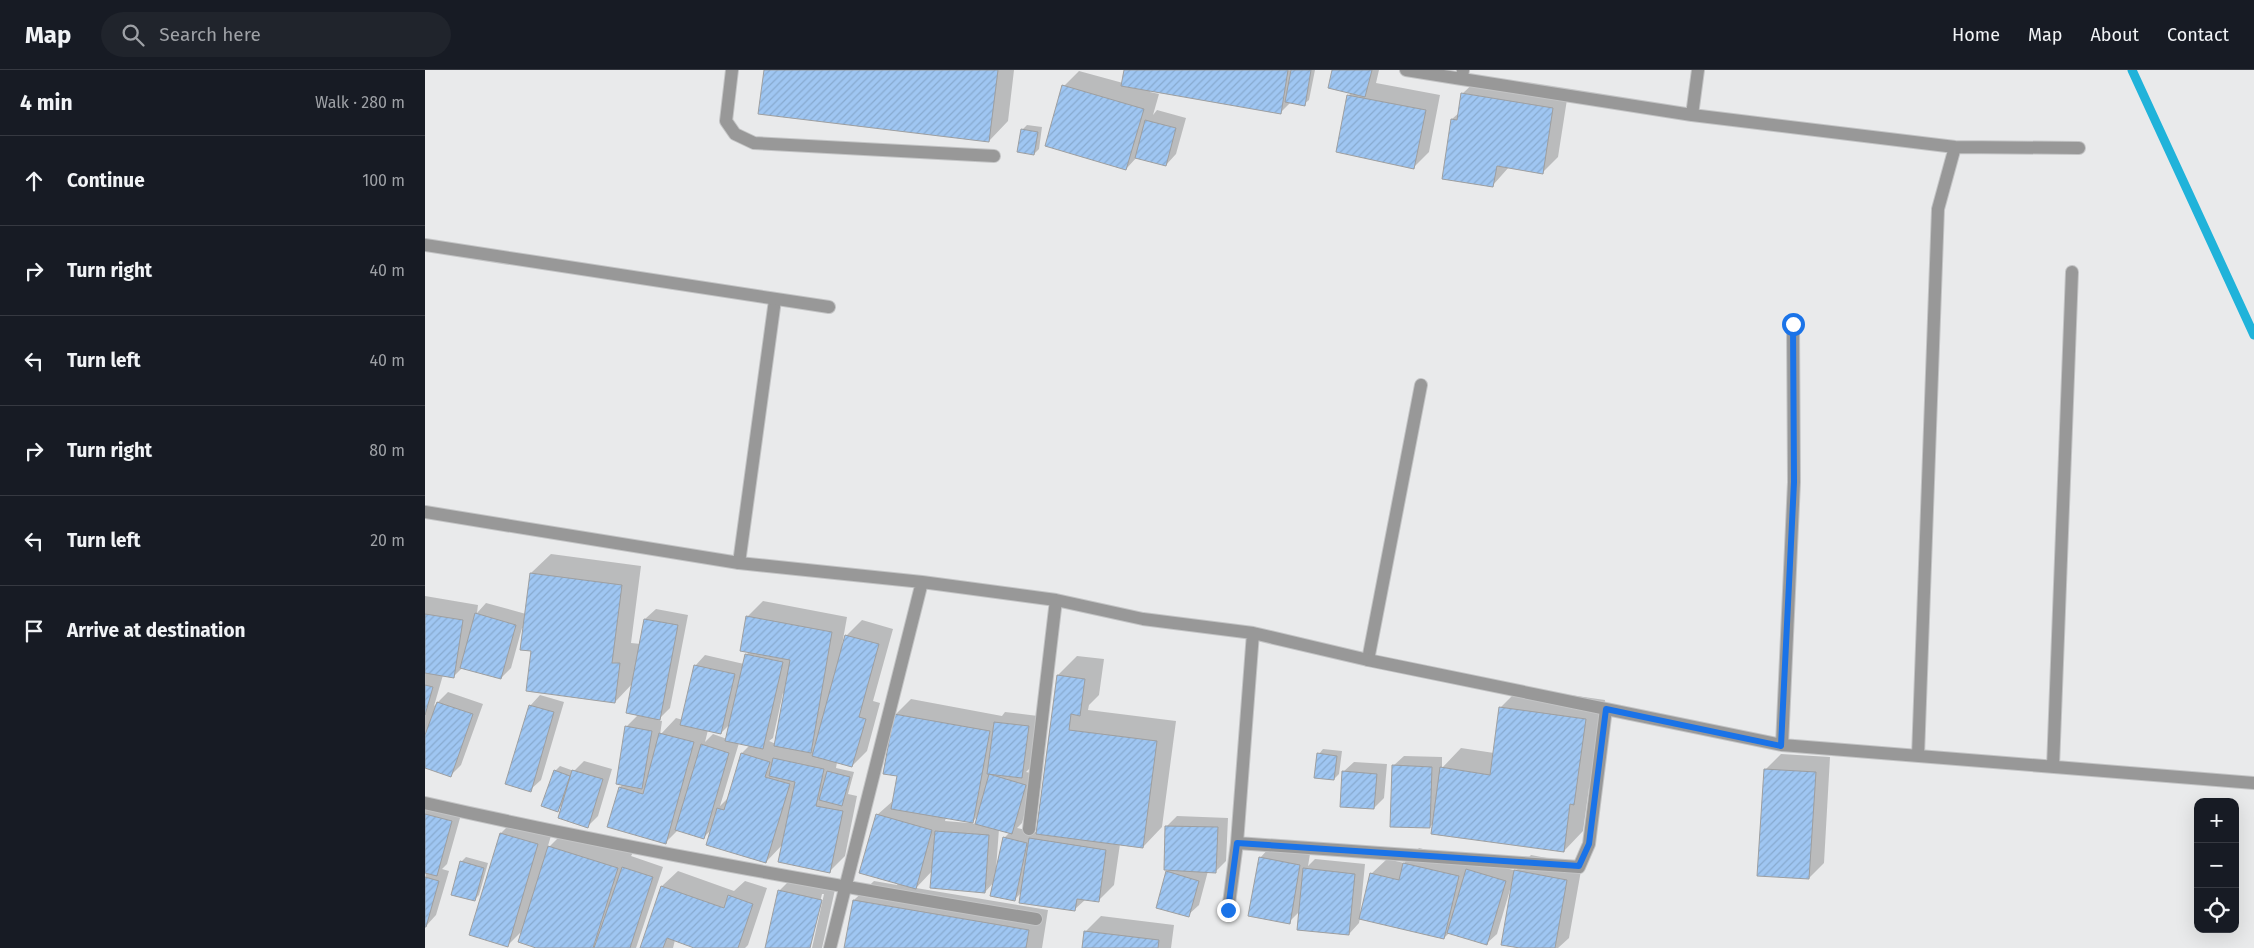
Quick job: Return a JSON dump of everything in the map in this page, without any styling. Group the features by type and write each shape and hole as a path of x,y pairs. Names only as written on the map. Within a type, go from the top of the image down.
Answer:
{"street":[{"path":"732,70 726,120 735,134 754,143 994,156"},
{"path":"1407,70 1462,74 1691,114 1955,147 2079,148"},
{"path":"1691,114 1698,70"},
{"path":"1917,756 1938,209 1955,147"},
{"path":"425,246 829,307"},
{"path":"2053,767 2072,272"},
{"path":"739,563 775,300"},
{"path":"1781,746 1794,482 1793,324"},
{"path":"1368,660 1421,385"},
{"path":"425,512 739,563 922,582 1056,600 1143,619 1253,633 1368,660 1781,746 2254,783"},
{"path":"830,948 847,887 922,582"},
{"path":"1029,829 1056,600"},
{"path":"1228,910 1237,843 1253,633"},
{"path":"1237,843 1579,866 1589,844 1606,709"},
{"path":"425,803 535,828 847,887 1035,919"}],"building":[{"path":"764,70 998,70 989,142 758,114"},
{"path":"1124,70 1288,70 1281,114 1121,86"},
{"path":"1291,70 1311,70 1305,106 1285,102"},
{"path":"1332,70 1372,70 1365,97 1328,88"},
{"path":"1062,85 1144,109 1126,170 1045,146"},
{"path":"1461,93 1553,108 1543,174 1497,166 1493,187 1442,179 1451,119 1457,120"},
{"path":"1347,95 1426,110 1414,169 1336,152"},
{"path":"1145,120 1176,128 1166,166 1135,158"},
{"path":"1021,129 1038,132 1034,155 1017,152"},
{"path":"530,573 622,585 612,663 620,663 615,703 526,691 531,651 520,650"},
{"path":"475,613 516,625 501,679 460,668"},
{"path":"425,614 463,620 454,678 425,673"},
{"path":"746,616 832,632 811,753 774,746 790,660 740,651"},
{"path":"644,619 678,625 660,720 626,713"},
{"path":"845,635 879,644 859,717 866,719 852,767 812,756"},
{"path":"745,654 783,662 763,749 725,741"},
{"path":"694,665 735,674 721,734 680,725"},
{"path":"1057,675 1085,679 1080,716 1071,714 1069,730 1157,741 1143,848 1036,834"},
{"path":"425,685 433,687 425,715"},
{"path":"437,702 473,714 451,777 425,768 425,735"},
{"path":"529,705 554,712 531,792 505,784"},
{"path":"1499,707 1586,719 1574,805 1570,804 1564,852 1431,834 1440,767 1490,775"},
{"path":"894,714 990,731 973,823 891,809 897,776 883,774"},
{"path":"994,722 1029,726 1022,778 987,774"},
{"path":"625,726 652,731 642,789 616,784"},
{"path":"659,733 694,742 666,844 607,827 619,787 643,794"},
{"path":"701,744 729,753 704,839 675,830"},
{"path":"741,753 770,762 765,777 790,784 766,863 706,845 717,808 724,810"},
{"path":"1317,753 1337,756 1334,780 1314,778"},
{"path":"773,758 824,769 816,806 843,811 830,873 778,862 795,782 769,776"},
{"path":"1392,765 1432,767 1430,828 1390,827"},
{"path":"1764,769 1816,772 1809,879 1757,876"},
{"path":"554,770 570,776 558,812 541,806"},
{"path":"572,770 603,779 588,828 558,818"},
{"path":"827,771 850,777 842,806 819,800"},
{"path":"1342,771 1377,774 1374,809 1340,807"},
{"path":"989,774 1026,785 1012,834 975,824"},
{"path":"425,814 452,821 437,876 425,873"},
{"path":"876,814 932,830 916,889 859,873"},
{"path":"1165,826 1218,827 1216,873 1164,870"},
{"path":"935,831 989,835 985,893 930,888"},
{"path":"500,833 538,844 508,947 469,935"},
{"path":"1003,837 1027,843 1015,901 990,896"},
{"path":"1029,838 1106,850 1099,902 1077,899 1075,911 1019,903"},
{"path":"548,846 618,868 593,948 536,948 518,942"},
{"path":"1259,857 1300,865 1290,924 1248,916"},
{"path":"460,861 484,868 475,901 451,895"},
{"path":"1403,863 1459,876 1444,939 1359,919 1370,873 1399,880"},
{"path":"622,867 653,877 630,948 594,948"},
{"path":"1303,868 1355,874 1349,935 1297,930"},
{"path":"1466,869 1506,881 1487,945 1447,933"},
{"path":"1514,870 1567,880 1555,948 1520,948 1501,945"},
{"path":"1166,871 1199,881 1189,917 1156,908"},
{"path":"425,877 439,881 426,927 425,927"},
{"path":"661,886 724,908 728,895 753,904 738,948 694,948 667,938 663,948 640,948"},
{"path":"778,890 822,900 810,948 765,948"},
{"path":"853,900 1029,930 1026,948 844,948"},
{"path":"1084,931 1159,940 1158,948 1082,948"}],"waterway":[{"path":"2132,70 2254,335"}],"route":[{"path":"1228,910 1237,843 1579,866 1589,844 1606,709 1781,746 1794,482 1793,324"}]}
